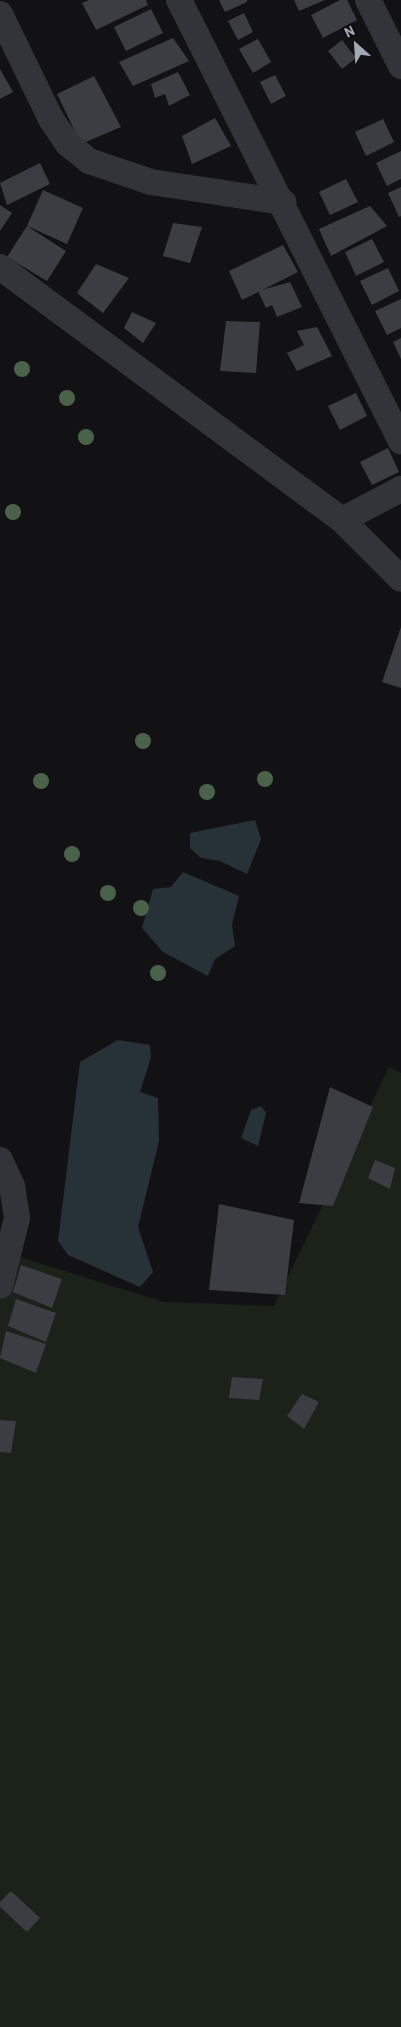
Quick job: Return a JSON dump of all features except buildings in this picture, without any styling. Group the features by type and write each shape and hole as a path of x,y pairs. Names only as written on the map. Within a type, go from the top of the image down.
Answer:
{"street":[{"path":"179,0 283,202 401,441"},
{"path":"368,0 401,66"},
{"path":"0,14 51,119 68,144 89,161 151,182 283,202"},
{"path":"0,267 342,520 401,579"},
{"path":"342,520 401,488"},
{"path":"0,1160 12,1186 17,1218 0,1286"}],"shaded area":[{"path":"255,820 261,839 247,874 220,861 201,858 190,848 190,833"},
{"path":"183,872 239,896 232,925 235,946 215,959 208,976 163,952 142,928 153,889 171,887"},
{"path":"118,1040 150,1045 151,1057 140,1092 158,1098 159,1141 138,1227 153,1272 140,1287 68,1255 58,1241 80,1062"},
{"path":"389,1067 401,1073 401,2027 0,2027 0,1300 10,1254 164,1302 274,1306"},
{"path":"261,1106 266,1113 258,1146 241,1138 251,1110"}]}
